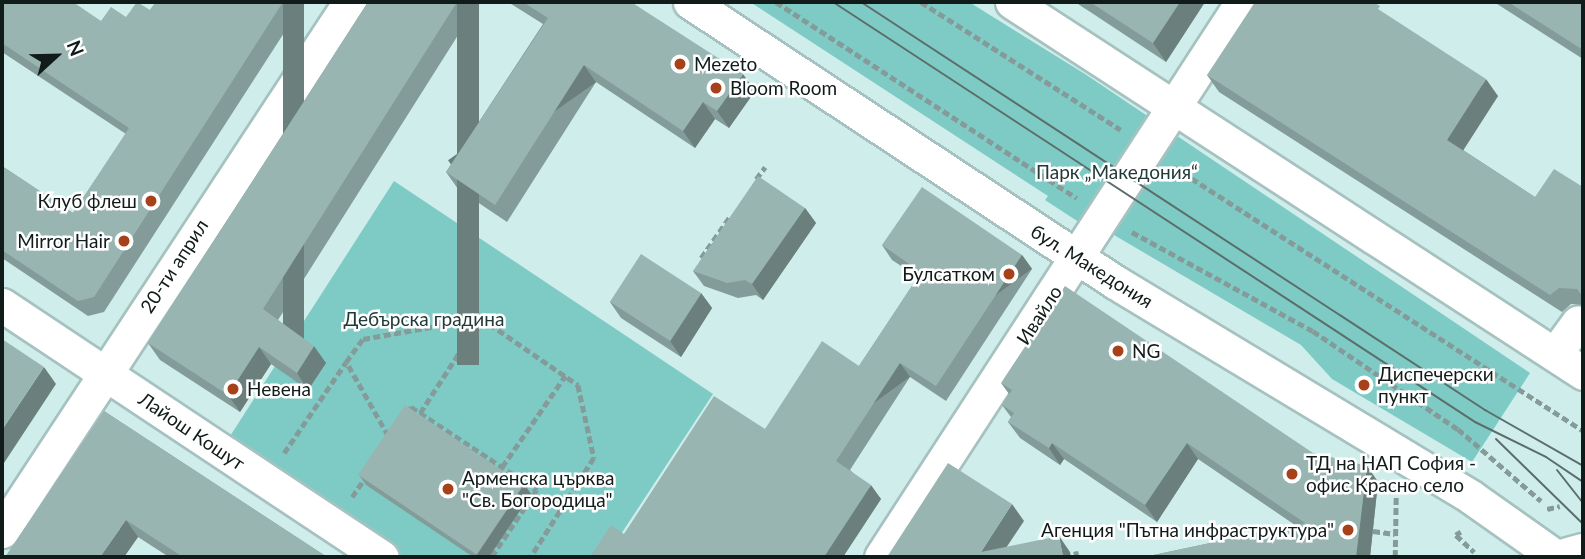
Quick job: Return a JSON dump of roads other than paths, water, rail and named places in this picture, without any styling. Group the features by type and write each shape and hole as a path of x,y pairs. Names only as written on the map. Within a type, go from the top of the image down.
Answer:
{"main road":[{"path":"1568,557 1583,553"}],"street":[{"name":"20-ти април","path":"2,531 104,372 350,2"},
{"name":"бул. Македония","path":"690,2 1077,257 1471,497 1556,557"},
{"path":"1012,2 1583,373"},
{"name":"Ивайло","path":"881,557 1242,2"},
{"name":"Лайош Кошут","path":"2,305 382,557"},
{"path":"1555,354 1577,322"},
{"path":"1501,520 1511,557"}],"tram line":[{"path":"833,2 1475,422 1546,457 1583,482"},
{"path":"861,2 1485,410 1583,466"},
{"path":"1496,439 1583,524"},
{"path":"1557,470 1583,503"}],"place":[{"name":"Mezeto","path":"680,64"},
{"name":"Bloom Room","path":"716,88"},
{"name":"Клуб флеш","path":"151,201"},
{"name":"Mirror Hair","path":"124,241"},
{"name":"Булсатком","path":"1009,274"},
{"name":"NG","path":"1118,351"},
{"name":"Диспечерски пункт","path":"1364,385"},
{"name":"Невена","path":"233,389"},
{"name":"ТД на НАП София - офис Красно село","path":"1292,474"},
{"name":"Арменска църква \"Св. Богородица\"","path":"448,489"},
{"name":"Агенция \"Пътна инфраструктура\"","path":"1348,530"}],"park label":[{"name":"Парк „Македония“","path":"1117,172"},
{"name":"Дебърска градина","path":"424,319"}]}
